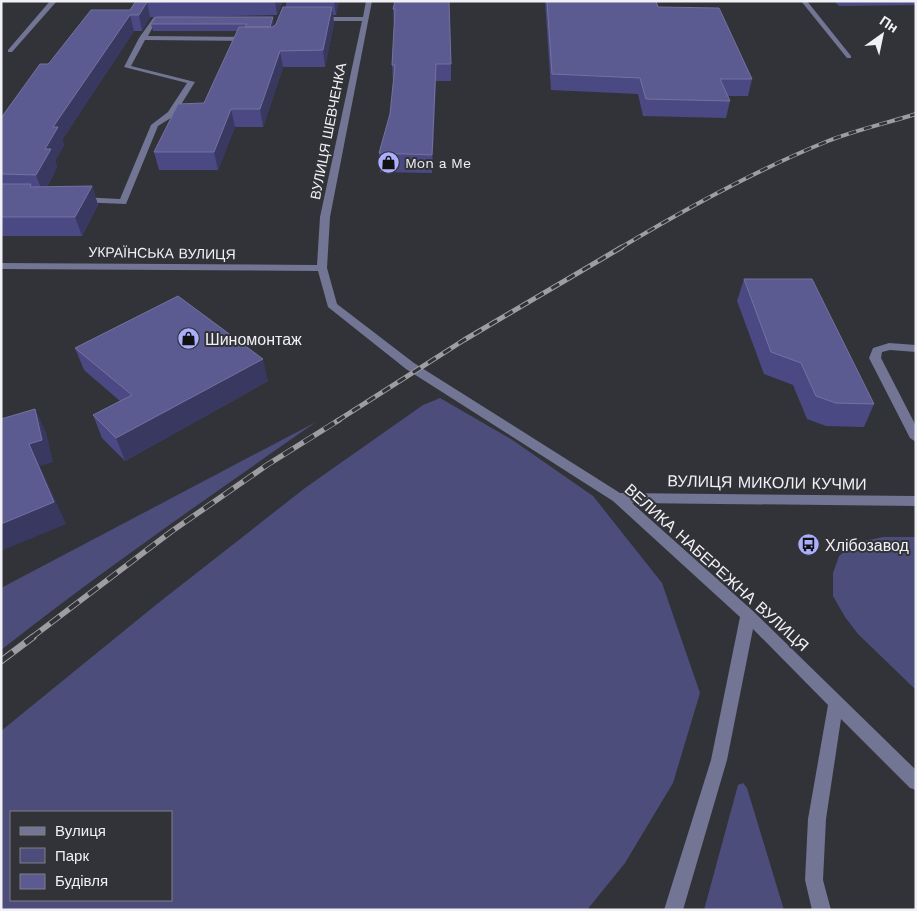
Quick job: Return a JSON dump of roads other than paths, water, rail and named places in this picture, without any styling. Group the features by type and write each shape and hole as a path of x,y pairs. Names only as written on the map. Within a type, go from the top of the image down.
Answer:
{"street":[{"path":"10,51 54,1"},
{"name":"ВУЛИЦЯ ШЕВЧЕНКА","path":"322,268 325,217 369,1"},
{"path":"804,1 849,57"},
{"path":"67,200 123,202 155,125 171,114 191,82 127,67 154,19 183,19"},
{"path":"309,19 364,19"},
{"path":"142,38 255,40"},
{"name":"УКРАЇНСЬКА ВУЛИЦЯ","path":"1,266 322,268"},
{"name":"ВЕЛИКА НАБЕРЕЖНА ВУЛИЦЯ","path":"322,268 332,305 410,366 618,498 748,615 916,782"},
{"path":"916,349 889,346 877,350 875,358 916,438"},
{"name":"ВУЛИЦЯ МИКОЛИ КУЧМИ","path":"618,498 916,501"},
{"path":"673,910 718,760 748,615"},
{"path":"822,910 814,880 817,819 836,702"}],"railway":[{"path":"620,248 722,190 801,152 849,133 916,114"},
{"path":"337,421 464,340 622,247"},
{"path":"31,638 172,531 267,465 339,420"},
{"path":"1,661 33,637"}],"place":[{"name":"Mon a Me","path":"389,163"},
{"name":"Шиномонтаж","path":"189,339"},
{"name":"Хлібозавод","path":"809,545"}]}
